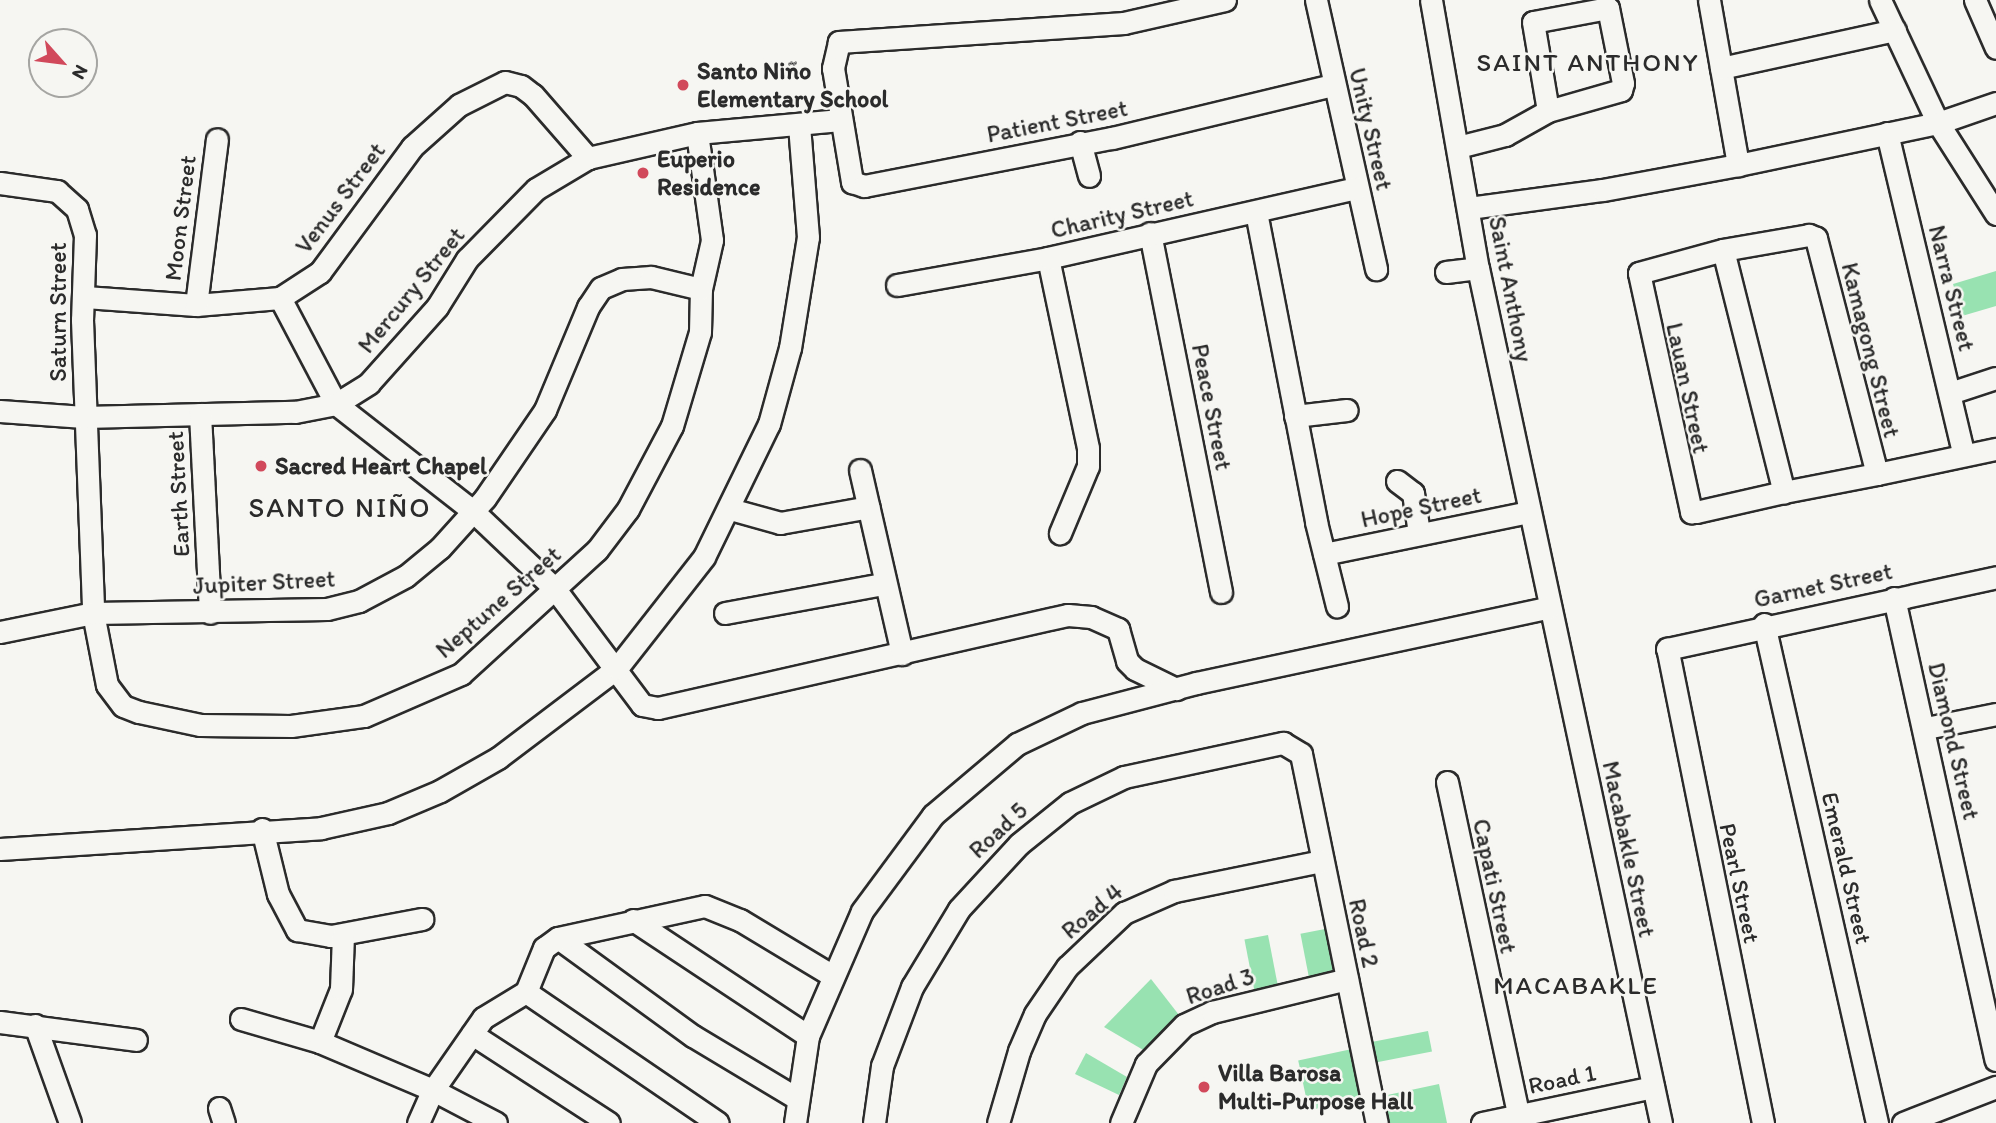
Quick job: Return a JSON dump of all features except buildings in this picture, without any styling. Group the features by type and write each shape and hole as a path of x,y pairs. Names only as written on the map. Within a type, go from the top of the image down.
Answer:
{"street":[{"path":"840,120 833,68 839,42 1124,23 1226,0"},
{"name":"Unity Street","path":"1316,0 1332,85 1376,269"},
{"name":"Saint Anthony","path":"1431,0 1478,268 1548,596"},
{"path":"1709,0 1738,165"},
{"path":"1880,0 1938,123 1996,214"},
{"path":"1975,0 1996,48"},
{"path":"1458,146 1505,135 1548,111 1623,87 1608,8 1533,22 1548,111"},
{"path":"1721,68 1895,30"},
{"name":"Venus Street","path":"85,297 196,304 280,298 320,272 411,147 458,105 505,82 521,86 588,158"},
{"name":"Patient Street","path":"840,120 852,182 864,186 1080,142 1332,85"},
{"path":"1469,208 1603,190 1738,165 1938,123 1996,103"},
{"name":"Mercury Street","path":"0,411 84,417 295,412 336,404 369,383 437,307 467,259 536,189 588,158 697,133 799,126 840,120"},
{"path":"0,849 262,829 321,828 359,821 439,791 537,733 617,668 675,599 730,509 769,424 790,348 808,237 799,126"},
{"name":"Neptune Street","path":"84,417 93,613 101,668 107,685 123,706 200,724 291,726 364,716 461,674 597,550 628,509 672,426 692,369 701,289 712,240 697,133"},
{"name":"Narra Street","path":"1887,133 1964,455"},
{"name":"Moon Street","path":"196,304 217,139"},
{"path":"1080,142 1089,176"},
{"name":"Saturn Street","path":"0,183 57,191 77,209 85,235 84,417"},
{"name":"Charity Street","path":"897,285 1048,258 1357,188"},
{"path":"1255,212 1295,416 1337,606"},
{"name":"Peace Street","path":"1150,233 1221,592"},
{"name":"Kamagong Street","path":"1723,250 1809,235 1816,238 1877,474"},
{"path":"1723,250 1784,492 1996,449"},
{"name":"Lauan Street","path":"1723,250 1644,270 1637,277 1687,509 1696,512 1784,492"},
{"path":"1048,258 1088,448 1083,482 1060,533"},
{"path":"1446,272 1478,268"},
{"name":"Jupiter Street","path":"0,632 93,613 327,609 359,601 406,576 474,512 545,410 588,307 601,288 622,279 651,277 701,289"},
{"path":"280,298 336,404 474,512 555,589 617,668 642,705 658,708 1080,614 1121,632 1135,699"},
{"path":"1950,393 1996,378"},
{"path":"1295,416 1347,410"},
{"name":"Earth Street","path":"200,414 210,613"},
{"path":"860,470 883,584 902,654"},
{"path":"1397,481 1413,493 1419,533"},
{"path":"730,509 780,523 869,507"},
{"name":"Hope Street","path":"1324,554 1529,512"},
{"name":"Garnet Street","path":"1666,653 1669,645 1996,577"},
{"path":"725,613 883,584"},
{"path":"795,1123 796,1098 808,1036 833,976 883,878 933,815 968,782 1017,744 1083,713 1417,632 1548,596"},
{"name":"Macabakle Street","path":"1548,596 1661,1123"},
{"name":"Diamond Street","path":"1894,598 1926,728 1996,1060"},
{"name":"Emerald Street","path":"1764,624 1877,1123"},
{"name":"Pearl Street","path":"1666,653 1763,1123"},
{"path":"1127,661 1146,676 1176,689"},
{"path":"1926,728 1996,714"},
{"name":"Road 5","path":"874,1123 882,1066 912,986 959,909 1019,844 1070,803 1124,777 1278,744 1294,746 1301,754"},
{"name":"Road 2","path":"1301,754 1377,1123"},
{"name":"Capati Street","path":"1447,782 1519,1119"},
{"path":"262,829 278,894 297,930 343,935 422,919"},
{"name":"Road 4","path":"998,1123 1018,1051 1035,1014 1067,967 1115,920 1142,902 1174,891 1321,861"},
{"path":"418,1123 433,1090 483,1018 526,992 544,948 558,938 705,906 740,920 833,976"},
{"path":"633,920 808,1036"},
{"path":"320,1042 341,989 343,935"},
{"path":"558,938 694,1036 796,1098"},
{"name":"Road 3","path":"1121,1123 1146,1064 1184,1025 1235,1005 1347,979"},
{"path":"526,992 718,1123"},
{"path":"241,1019 320,1042 433,1090 496,1123"},
{"path":"0,1022 136,1040"},
{"path":"35,1025 69,1123"},
{"path":"472,1034 609,1123"},
{"name":"Road 1","path":"1482,1123 1519,1119 1653,1087"},
{"path":"1903,1123 1996,1087"}],"green space":[{"path":"1996,271 1996,306 1962,316 1953,284"},
{"path":"1325,929 1333,972 1309,977 1300,934"},
{"path":"1268,935 1279,990 1255,995 1244,940"},
{"path":"1151,979 1179,1015 1145,1051 1104,1027"},
{"path":"1428,1031 1432,1052 1373,1063 1369,1042"},
{"path":"1352,1049 1363,1099 1309,1110 1298,1060"},
{"path":"1086,1053 1127,1077 1119,1095 1075,1074"},
{"path":"1439,1084 1447,1123 1384,1123 1378,1097"}],"place":[{"name":"Santo Niño Elementary School","path":"683,85"},
{"name":"Euperio Residence","path":"643,173"},
{"name":"Sacred Heart Chapel","path":"261,466"},
{"name":"Villa Barosa Multi-Purpose Hall","path":"1204,1087"}],"district":[{"name":"SAINT ANTHONY","path":"1588,63"},
{"name":"SANTO NIÑO","path":"340,507"},
{"name":"MACABAKLE","path":"1576,986"}]}
